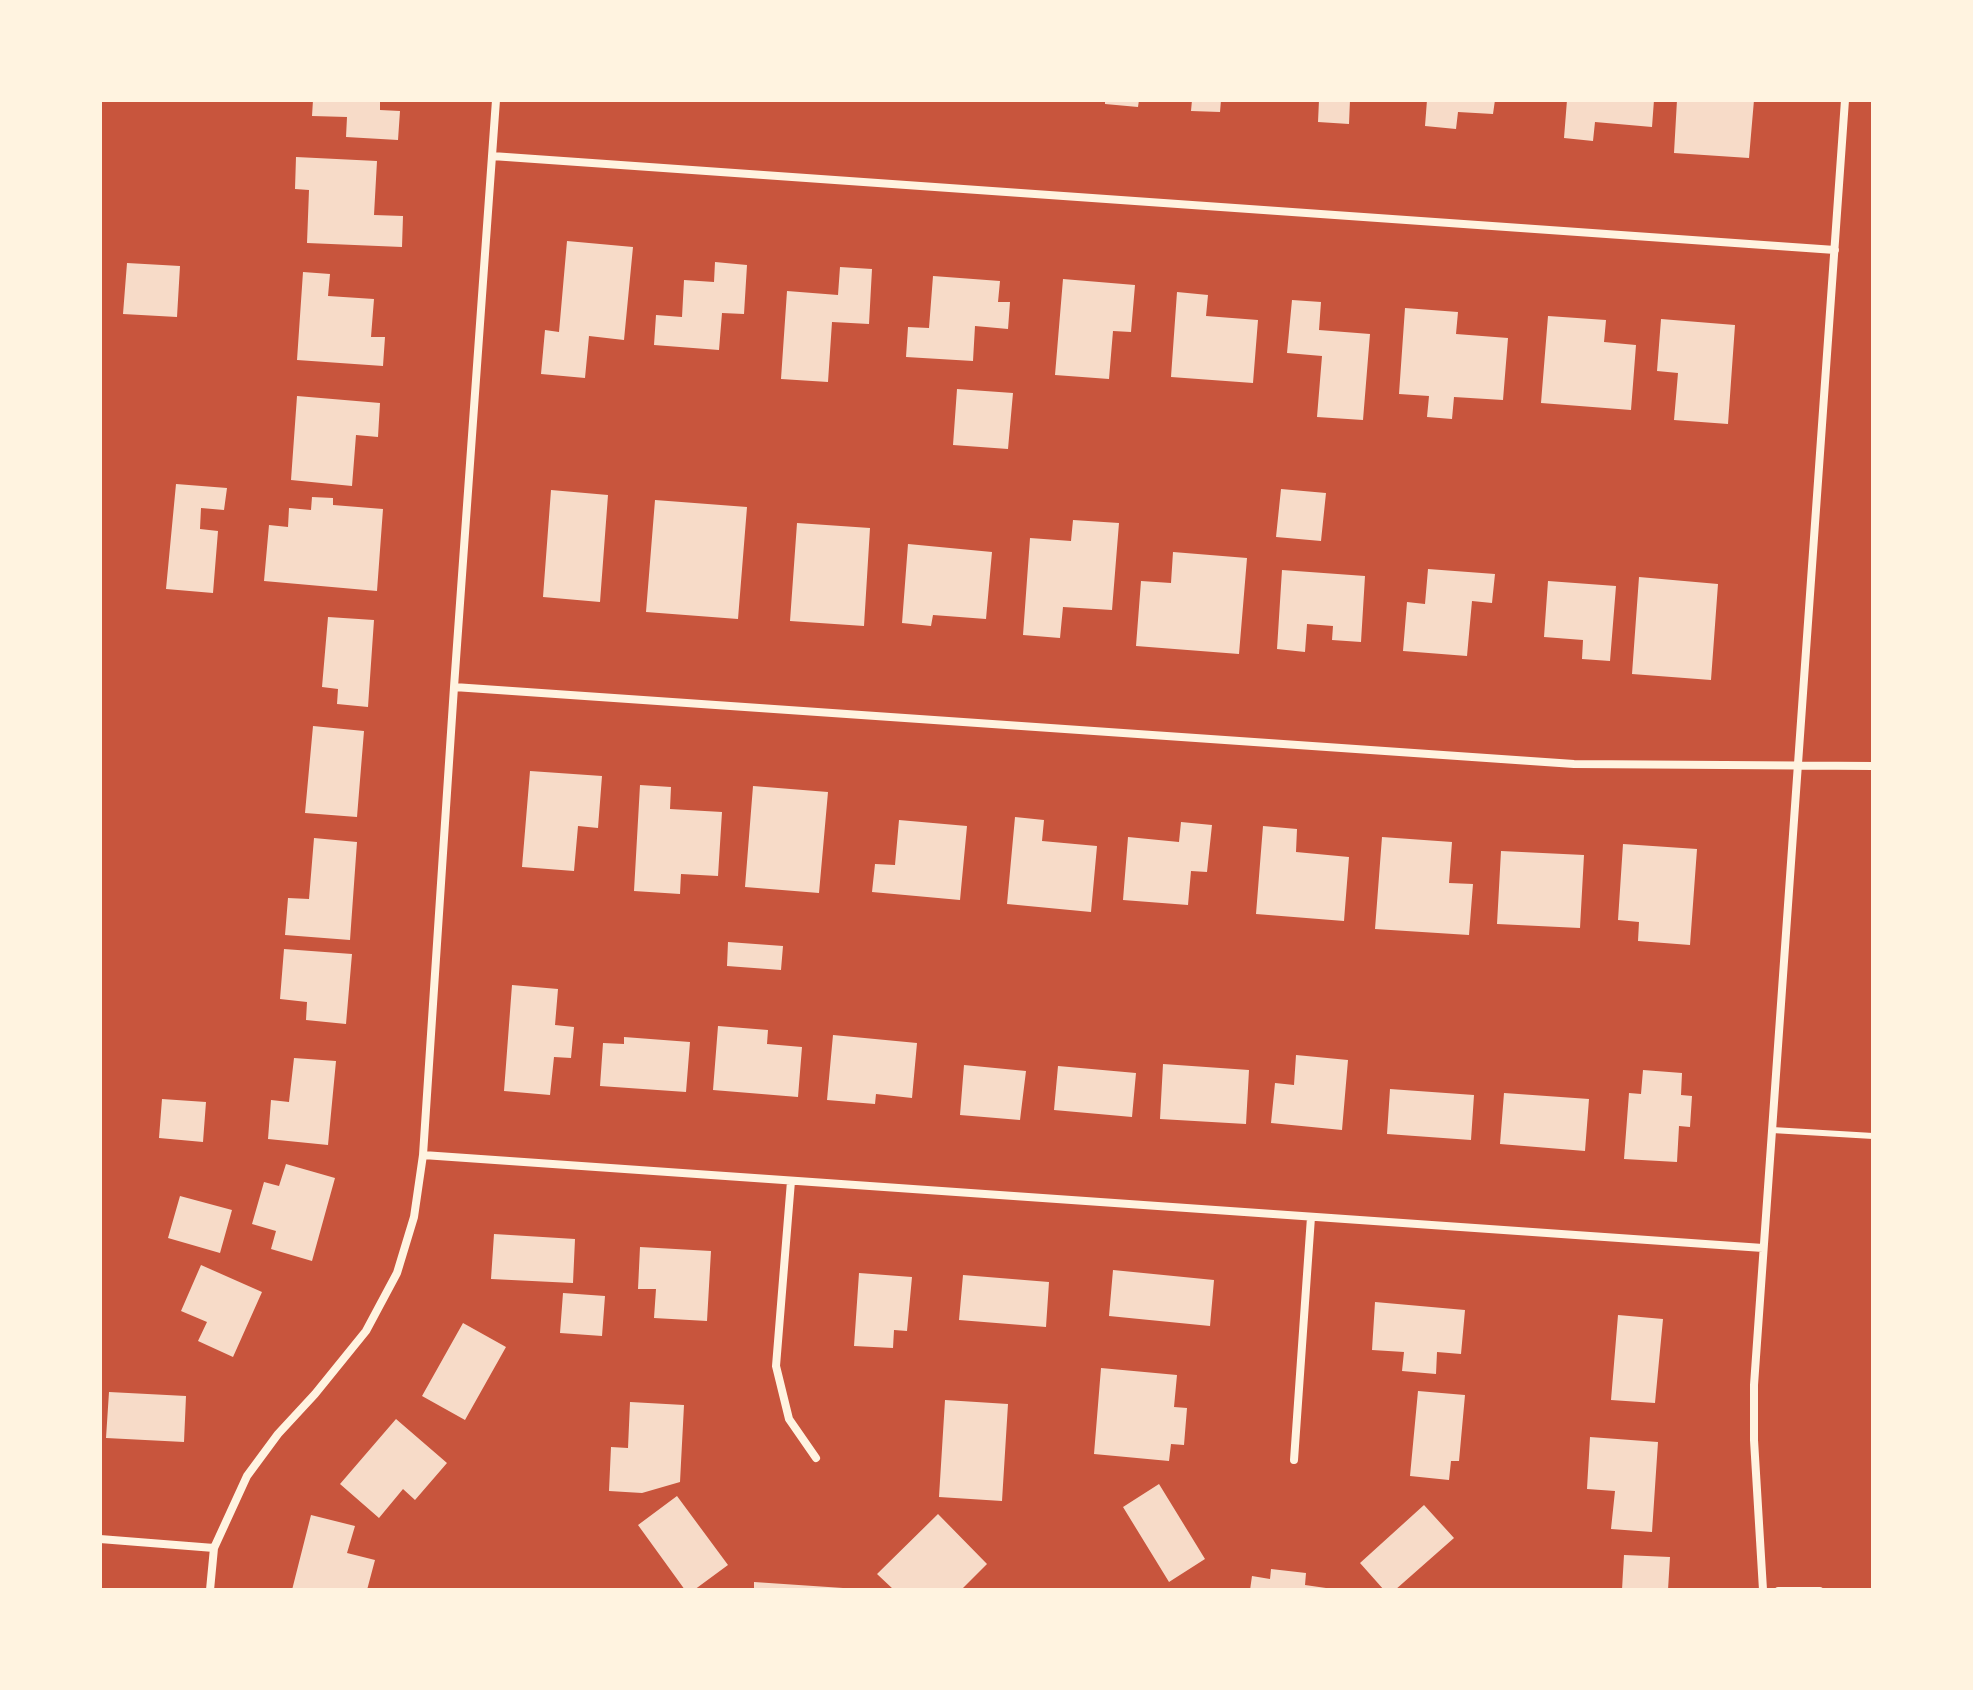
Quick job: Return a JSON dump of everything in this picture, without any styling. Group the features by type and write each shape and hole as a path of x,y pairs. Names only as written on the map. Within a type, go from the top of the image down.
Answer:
{"street":[{"path":"210,1590 214,1548 247,1476 278,1434 366,1331 397,1273 414,1217 423,1155 496,100"},
{"path":"1763,1590 1754,1412 1763,1248 1845,100"},
{"path":"492,156 1835,250"},
{"path":"454,687 1574,764 1873,766"},
{"path":"423,1155 1763,1248"},
{"path":"791,1181 776,1366 789,1419 816,1458"},
{"path":"1294,1460 1311,1217"},
{"path":"100,1539 214,1548"}],"lane":[{"path":"1772,1130 1873,1136"},
{"path":"1778,1590 1820,1590"}],"building":[{"path":"313,100 380,100 380,110 400,111 398,140 346,137 347,117 312,116"},
{"path":"1105,100 1139,100 1138,107 1105,104"},
{"path":"1192,100 1221,100 1220,112 1191,111"},
{"path":"1319,100 1350,100 1349,124 1318,122"},
{"path":"1427,100 1495,100 1493,114 1458,112 1456,129 1425,126"},
{"path":"1567,100 1654,100 1652,127 1595,122 1593,141 1564,138"},
{"path":"1677,100 1754,100 1749,158 1674,153"},
{"path":"296,157 377,161 374,215 403,216 402,247 307,243 309,190 295,189"},
{"path":"567,241 633,247 624,340 589,336 585,378 541,374 545,330 559,332"},
{"path":"715,262 747,265 744,314 722,313 719,350 654,345 656,315 682,317 684,280 714,282"},
{"path":"127,263 180,266 177,317 123,314"},
{"path":"840,267 872,269 869,324 832,322 828,382 781,379 787,291 838,295"},
{"path":"303,272 330,274 328,296 374,299 371,337 385,337 383,366 297,360"},
{"path":"933,276 1000,281 998,302 1010,302 1008,329 975,326 973,361 906,357 908,327 929,328"},
{"path":"1063,279 1135,285 1131,332 1113,331 1109,379 1055,375"},
{"path":"1177,292 1208,295 1206,316 1258,320 1253,383 1171,377"},
{"path":"1292,300 1321,302 1319,330 1370,334 1363,420 1317,417 1322,356 1287,353"},
{"path":"1405,308 1458,312 1456,334 1508,338 1503,400 1454,397 1452,419 1427,417 1429,396 1399,394"},
{"path":"1548,316 1606,320 1604,342 1636,345 1631,410 1541,403"},
{"path":"1661,319 1735,325 1728,424 1674,420 1678,373 1657,371"},
{"path":"957,389 1013,393 1008,449 953,445"},
{"path":"297,396 380,403 378,437 356,435 352,486 291,480"},
{"path":"176,484 227,488 224,510 201,508 200,529 218,531 213,593 166,589"},
{"path":"1281,489 1326,493 1321,541 1276,537"},
{"path":"551,490 608,495 600,602 543,597"},
{"path":"312,497 333,498 333,505 383,509 377,591 264,581 269,525 288,527 289,508 311,510"},
{"path":"655,500 747,507 738,619 646,612"},
{"path":"1073,520 1119,523 1112,610 1063,607 1060,638 1023,635 1030,538 1071,541"},
{"path":"797,523 870,528 864,626 790,621"},
{"path":"908,544 992,552 986,619 933,615 931,626 902,623"},
{"path":"1173,552 1247,558 1239,654 1136,646 1141,581 1171,583"},
{"path":"1428,569 1495,574 1492,603 1472,601 1467,656 1403,651 1407,602 1425,604"},
{"path":"1282,570 1365,576 1361,642 1332,640 1333,626 1307,624 1305,652 1277,649"},
{"path":"1639,577 1718,584 1711,680 1632,674"},
{"path":"1548,581 1616,586 1610,661 1582,659 1583,640 1544,637"},
{"path":"328,617 374,620 368,707 337,704 338,689 322,687"},
{"path":"313,726 364,731 357,817 305,813"},
{"path":"530,771 602,776 598,828 578,826 574,871 522,867"},
{"path":"640,785 671,787 670,809 722,812 718,876 681,874 680,894 634,891"},
{"path":"753,786 828,792 819,893 745,887"},
{"path":"1015,817 1044,820 1042,841 1097,846 1091,912 1007,904"},
{"path":"899,820 967,826 960,900 872,892 875,864 895,865"},
{"path":"1181,822 1212,825 1207,872 1191,871 1188,905 1123,900 1128,837 1179,842"},
{"path":"1263,826 1297,829 1296,852 1349,857 1344,921 1256,914"},
{"path":"1382,837 1452,842 1449,883 1473,884 1469,935 1375,929"},
{"path":"314,838 357,842 350,940 285,935 288,898 309,899"},
{"path":"1623,844 1697,849 1690,945 1638,941 1639,922 1618,920"},
{"path":"1501,851 1584,855 1580,928 1497,924"},
{"path":"728,942 783,946 781,970 727,966"},
{"path":"284,949 352,954 346,1024 306,1020 307,1002 280,999"},
{"path":"512,985 558,989 555,1025 574,1027 571,1058 554,1057 550,1095 504,1091"},
{"path":"718,1026 768,1030 767,1044 802,1047 798,1097 713,1090"},
{"path":"833,1035 917,1043 912,1098 876,1094 875,1104 827,1100"},
{"path":"624,1037 690,1042 686,1092 600,1086 603,1043 624,1044"},
{"path":"1296,1055 1348,1060 1342,1130 1271,1123 1275,1083 1294,1085"},
{"path":"294,1058 336,1061 328,1145 268,1139 271,1100 289,1102"},
{"path":"1163,1064 1249,1070 1246,1124 1160,1119"},
{"path":"964,1065 1026,1071 1020,1120 960,1115"},
{"path":"1058,1066 1136,1073 1132,1117 1054,1110"},
{"path":"1643,1070 1682,1073 1681,1095 1692,1096 1690,1127 1679,1126 1677,1162 1624,1159 1629,1093 1641,1094"},
{"path":"1390,1089 1474,1095 1471,1140 1387,1134"},
{"path":"1504,1093 1589,1099 1585,1151 1500,1144"},
{"path":"162,1099 206,1102 203,1142 159,1138"},
{"path":"286,1164 335,1178 312,1261 271,1249 276,1231 252,1224 264,1182 279,1186"},
{"path":"180,1196 232,1210 220,1253 168,1238"},
{"path":"494,1234 575,1239 573,1283 491,1279"},
{"path":"640,1247 711,1251 707,1321 654,1318 656,1289 638,1289"},
{"path":"201,1265 262,1292 233,1357 198,1341 207,1322 181,1311"},
{"path":"1113,1270 1214,1280 1210,1326 1109,1316"},
{"path":"859,1273 912,1277 907,1331 894,1330 893,1348 854,1346"},
{"path":"963,1275 1049,1282 1046,1327 959,1320"},
{"path":"563,1293 605,1296 602,1336 560,1333"},
{"path":"1375,1302 1465,1310 1461,1354 1437,1352 1436,1374 1402,1371 1404,1352 1372,1350"},
{"path":"1618,1315 1663,1319 1655,1403 1611,1400"},
{"path":"463,1323 506,1347 465,1420 422,1396"},
{"path":"1101,1368 1177,1375 1174,1407 1187,1408 1184,1445 1171,1444 1169,1461 1094,1454"},
{"path":"1418,1391 1465,1395 1459,1461 1451,1461 1449,1480 1410,1476"},
{"path":"109,1392 186,1396 184,1442 106,1438"},
{"path":"945,1400 1008,1404 1002,1501 939,1497"},
{"path":"630,1402 684,1405 680,1482 642,1493 609,1491 611,1447 628,1448"},
{"path":"396,1419 447,1463 415,1500 403,1489 379,1518 340,1484"},
{"path":"1590,1437 1658,1442 1652,1532 1611,1529 1615,1491 1587,1489"},
{"path":"1159,1484 1205,1559 1169,1582 1123,1507"},
{"path":"677,1496 728,1565 694,1590 685,1590 638,1525"},
{"path":"1424,1505 1454,1538 1395,1590 1384,1590 1360,1563"},
{"path":"938,1514 987,1564 961,1590 894,1590 877,1574"},
{"path":"311,1515 355,1526 347,1553 375,1560 367,1590 292,1590"},
{"path":"1624,1555 1670,1557 1668,1590 1622,1590"},
{"path":"1271,1569 1306,1573 1305,1585 1326,1590 1250,1590 1252,1576 1270,1579"},
{"path":"754,1582 843,1588 843,1590 754,1590"}]}
